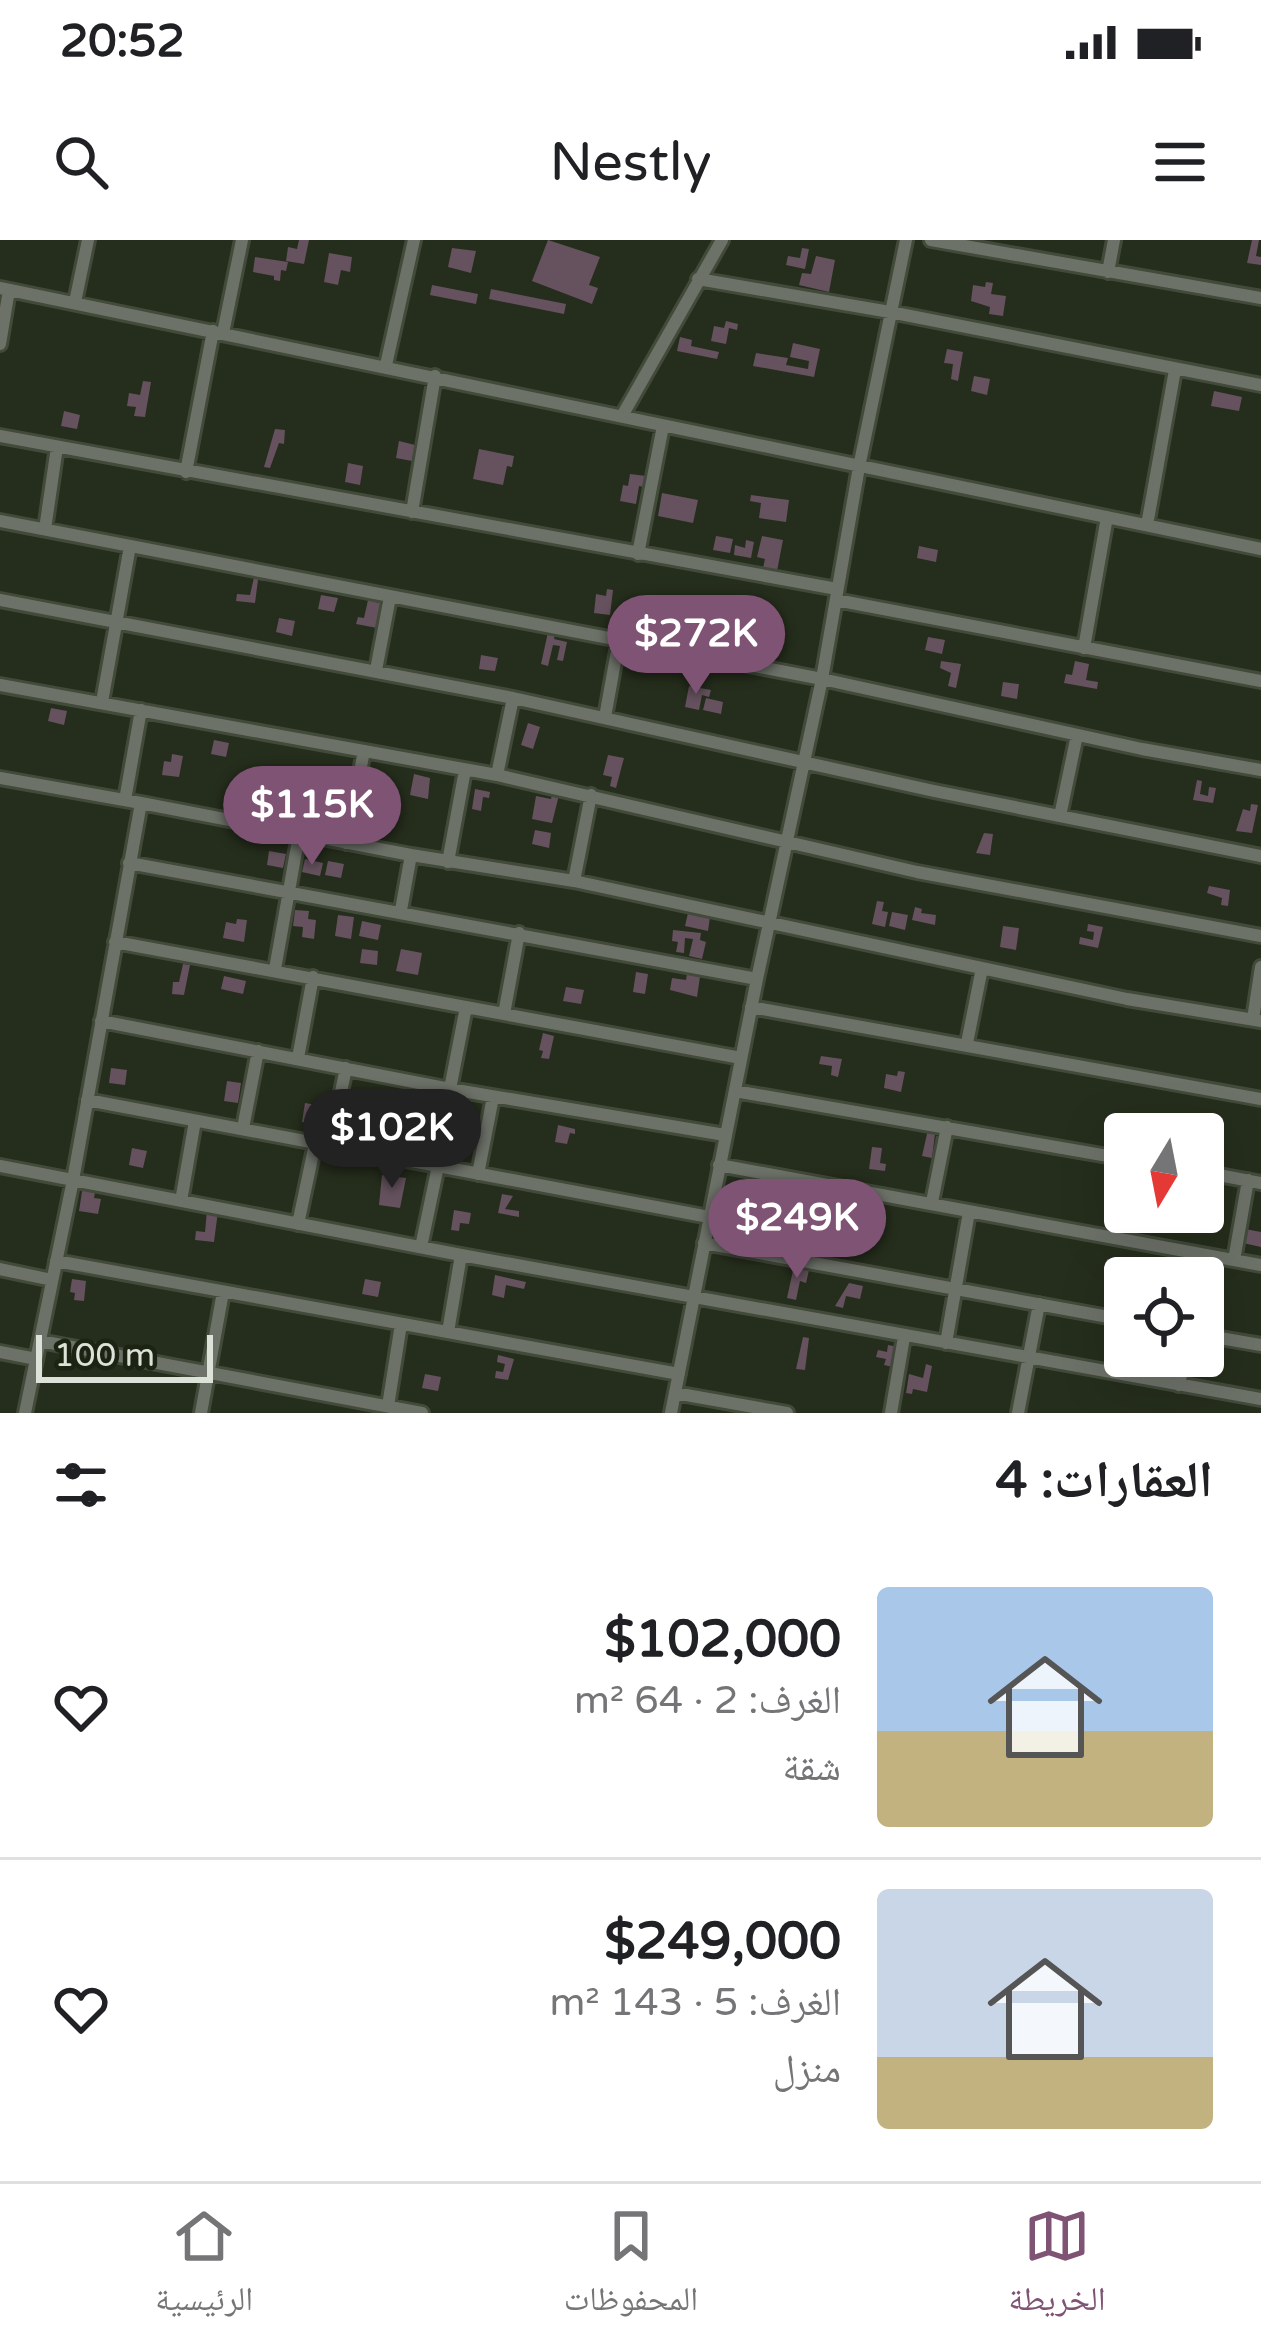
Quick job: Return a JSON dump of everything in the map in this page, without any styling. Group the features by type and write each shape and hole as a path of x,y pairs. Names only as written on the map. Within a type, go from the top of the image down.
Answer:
{"street":[{"path":"75,302 88,240"},
{"path":"186,472 242,240"},
{"path":"386,365 414,240"},
{"path":"622,416 722,240"},
{"path":"670,1413 822,679 906,240"},
{"path":"931,240 1261,298"},
{"path":"1108,272 1114,240"},
{"path":"698,279 1261,386"},
{"path":"0,344 5,289 1261,549"},
{"path":"1147,525 1175,370"},
{"path":"412,512 435,376"},
{"path":"638,554 663,426"},
{"path":"0,436 638,554 1084,648 1261,680"},
{"path":"45,529 57,447"},
{"path":"1084,648 1107,517"},
{"path":"0,521 822,679 1261,770"},
{"path":"102,702 130,547"},
{"path":"376,670 390,597"},
{"path":"0,600 376,670 1261,856"},
{"path":"605,717 619,640"},
{"path":"0,685 497,775 917,872 1261,936"},
{"path":"497,775 513,698"},
{"path":"125,800 141,710"},
{"path":"1060,816 1077,735"},
{"path":"346,843 364,751"},
{"path":"448,862 465,770"},
{"path":"0,778 574,881 1126,999 1257,1020 1261,967"},
{"path":"574,881 591,795"},
{"path":"25,1413 73,1180 141,803"},
{"path":"275,969 299,835"},
{"path":"400,910 411,855"},
{"path":"129,862 757,980"},
{"path":"504,1014 519,933"},
{"path":"115,942 741,1058"},
{"path":"967,1043 982,968"},
{"path":"298,1058 314,977"},
{"path":"450,1089 466,1007"},
{"path":"751,1007 1261,1099"},
{"path":"100,1021 493,1097 725,1135"},
{"path":"243,1128 258,1051"},
{"path":"298,1224 346,1068"},
{"path":"735,1091 1104,1155"},
{"path":"478,1174 493,1097"},
{"path":"87,1100 709,1217"},
{"path":"181,1201 195,1121"},
{"path":"932,1202 947,1127"},
{"path":"719,1165 1261,1265"},
{"path":"0,1166 1028,1360 1261,1399"},
{"path":"421,1247 438,1166"},
{"path":"1224,1176 1254,1181 1234,1260"},
{"path":"946,1343 969,1212"},
{"path":"704,1243 1104,1316"},
{"path":"448,1332 461,1255"},
{"path":"56,1261 679,1374"},
{"path":"0,1269 52,1280"},
{"path":"201,1413 223,1292"},
{"path":"1018,1413 1039,1304"},
{"path":"388,1406 401,1324"},
{"path":"891,1413 904,1336"},
{"path":"1224,1339 1261,1345"},
{"path":"40,1341 422,1413"},
{"path":"0,1352 36,1359"},
{"path":"1179,1385 1181,1377"},
{"path":"675,1393 787,1413"}],"building":[{"path":"299,240 309,240 304,264 286,261 288,247 297,249"},
{"path":"548,240 600,257 589,285 598,288 592,304 532,281"},
{"path":"1252,240 1259,240 1256,256 1261,257 1261,265 1247,263"},
{"path":"452,248 476,251 471,273 448,267"},
{"path":"802,248 809,249 805,269 786,265 788,256 800,258"},
{"path":"329,253 352,257 350,272 341,270 338,285 324,282"},
{"path":"816,256 835,260 829,292 799,285 802,273 811,274"},
{"path":"255,257 288,262 280,281 253,272"},
{"path":"986,282 993,283 991,294 1006,296 1003,316 989,314 990,307 971,301 973,285 985,287"},
{"path":"432,285 478,294 476,304 430,295"},
{"path":"491,289 566,304 564,314 489,299"},
{"path":"726,321 738,324 737,330 729,328 726,344 711,341 714,326 724,328"},
{"path":"680,337 692,340 691,346 719,352 717,359 677,351"},
{"path":"793,343 820,349 814,377 753,366 756,353 788,358 786,365 808,369 809,361 790,357"},
{"path":"947,349 963,352 958,381 951,379 953,364 944,363"},
{"path":"974,376 990,379 987,395 971,391"},
{"path":"143,381 151,382 145,417 134,416 136,407 127,406 129,393 140,395"},
{"path":"1214,391 1242,397 1239,411 1211,406"},
{"path":"64,411 80,415 77,429 61,426"},
{"path":"275,429 285,430 284,444 279,443 270,468 264,467"},
{"path":"399,441 415,445 412,461 396,458"},
{"path":"479,449 514,456 503,485 473,479"},
{"path":"348,463 363,466 360,485 345,482"},
{"path":"630,474 646,476 636,504 620,501"},
{"path":"662,493 698,500 693,523 658,516"},
{"path":"751,495 789,500 786,522 759,518 761,503 750,501"},
{"path":"716,536 733,539 730,553 713,550"},
{"path":"762,536 783,540 777,571 763,568 765,559 757,557"},
{"path":"746,540 754,542 751,558 734,555 735,545 745,548"},
{"path":"919,546 938,550 936,562 917,558"},
{"path":"255,573 266,574 266,581 258,580 255,603 236,601 237,594 250,595"},
{"path":"607,589 613,590 610,615 594,613 596,594 606,596"},
{"path":"321,595 338,598 334,612 318,609"},
{"path":"368,600 383,604 377,628 356,624 358,617 364,618"},
{"path":"279,618 295,621 292,636 276,632"},
{"path":"550,623 557,625 554,639 567,642 563,661 557,660 560,646 553,645 548,666 541,664"},
{"path":"928,637 945,640 942,654 925,650"},
{"path":"481,655 498,658 495,671 479,669"},
{"path":"941,661 961,664 956,688 948,686 951,673 940,668"},
{"path":"1075,661 1089,664 1086,680 1098,682 1097,689 1064,683"},
{"path":"1003,682 1019,684 1017,699 1001,696"},
{"path":"689,686 711,690 709,697 702,695 699,710 685,707"},
{"path":"706,698 723,702 721,714 703,710"},
{"path":"51,708 67,711 64,725 48,721"},
{"path":"528,723 540,727 533,749 521,745"},
{"path":"214,740 229,743 226,757 211,754"},
{"path":"172,754 183,756 179,777 162,775 164,761 171,762"},
{"path":"608,755 624,758 616,788 610,786 612,777 603,775"},
{"path":"414,774 430,778 428,799 410,795"},
{"path":"1197,780 1202,781 1200,794 1208,796 1209,787 1216,788 1213,803 1193,800"},
{"path":"475,789 490,792 489,798 483,797 481,811 472,809"},
{"path":"553,790 560,791 552,823 532,819 536,796 551,799"},
{"path":"1251,804 1258,805 1252,833 1236,831 1243,809 1250,811"},
{"path":"535,830 551,833 549,848 532,844"},
{"path":"984,833 993,834 990,855 976,853"},
{"path":"269,851 286,854 283,868 267,865"},
{"path":"305,859 323,863 320,876 302,872"},
{"path":"328,861 344,864 341,878 325,875"},
{"path":"1209,886 1230,890 1228,906 1221,905 1222,898 1207,893"},
{"path":"877,901 884,902 882,911 888,912 885,927 872,924"},
{"path":"915,907 936,915 935,925 912,920"},
{"path":"295,910 309,911 308,919 316,920 314,939 302,937 303,927 293,926"},
{"path":"892,912 908,915 905,930 889,926"},
{"path":"688,913 710,917 708,931 685,926"},
{"path":"338,915 354,917 351,939 335,936"},
{"path":"237,919 247,920 244,942 223,938 226,922 236,924"},
{"path":"362,921 381,925 378,940 359,936"},
{"path":"1088,924 1103,927 1098,948 1079,944 1080,937 1093,940"},
{"path":"1003,926 1019,928 1016,950 1000,947"},
{"path":"673,930 701,933 700,940 706,942 702,959 689,956 693,939 685,938 684,953 676,952"},
{"path":"362,949 378,951 377,965 360,963"},
{"path":"401,949 422,953 418,975 396,971"},
{"path":"183,964 190,965 184,995 172,994 173,982 179,982"},
{"path":"688,967 701,970 697,997 670,990 672,978 686,980"},
{"path":"636,972 648,974 645,994 633,992"},
{"path":"224,976 246,981 243,994 221,989"},
{"path":"566,987 584,990 581,1004 563,1001"},
{"path":"543,1033 554,1036 549,1059 541,1058 543,1051 539,1050"},
{"path":"821,1056 842,1059 838,1077 831,1075 832,1066 819,1064"},
{"path":"111,1068 127,1070 125,1085 109,1083"},
{"path":"898,1071 905,1072 901,1092 884,1088 886,1074 897,1076"},
{"path":"227,1081 241,1083 238,1103 224,1101"},
{"path":"305,1103 323,1106 320,1125 302,1122"},
{"path":"558,1125 575,1129 567,1144 555,1142"},
{"path":"929,1125 936,1126 932,1158 922,1156"},
{"path":"872,1147 882,1148 880,1163 886,1164 885,1171 869,1169"},
{"path":"132,1148 147,1151 143,1168 129,1165"},
{"path":"382,1175 406,1178 400,1208 379,1205"},
{"path":"83,1185 96,1187 94,1198 101,1199 98,1214 79,1211"},
{"path":"502,1194 513,1196 505,1209 519,1211 519,1217 498,1213"},
{"path":"207,1210 218,1211 214,1242 195,1240 196,1231 205,1232"},
{"path":"454,1210 471,1213 469,1224 460,1223 459,1231 451,1230"},
{"path":"1245,1229 1261,1232 1261,1247 1243,1243"},
{"path":"794,1266 809,1270 806,1283 800,1281 796,1300 787,1298"},
{"path":"495,1275 526,1282 524,1289 506,1285 504,1298 492,1295"},
{"path":"72,1279 86,1281 84,1301 74,1300"},
{"path":"365,1279 381,1282 378,1297 362,1294"},
{"path":"849,1283 863,1286 860,1299 846,1296 843,1308 835,1306"},
{"path":"803,1337 809,1338 805,1370 796,1369"},
{"path":"888,1345 898,1347 893,1367 876,1357 878,1350 887,1352"},
{"path":"498,1355 514,1359 508,1380 495,1378 505,1364 497,1362"},
{"path":"926,1364 932,1366 927,1392 913,1389 912,1394 906,1393 909,1374 923,1378"},
{"path":"425,1374 441,1377 438,1391 422,1388"}]}
